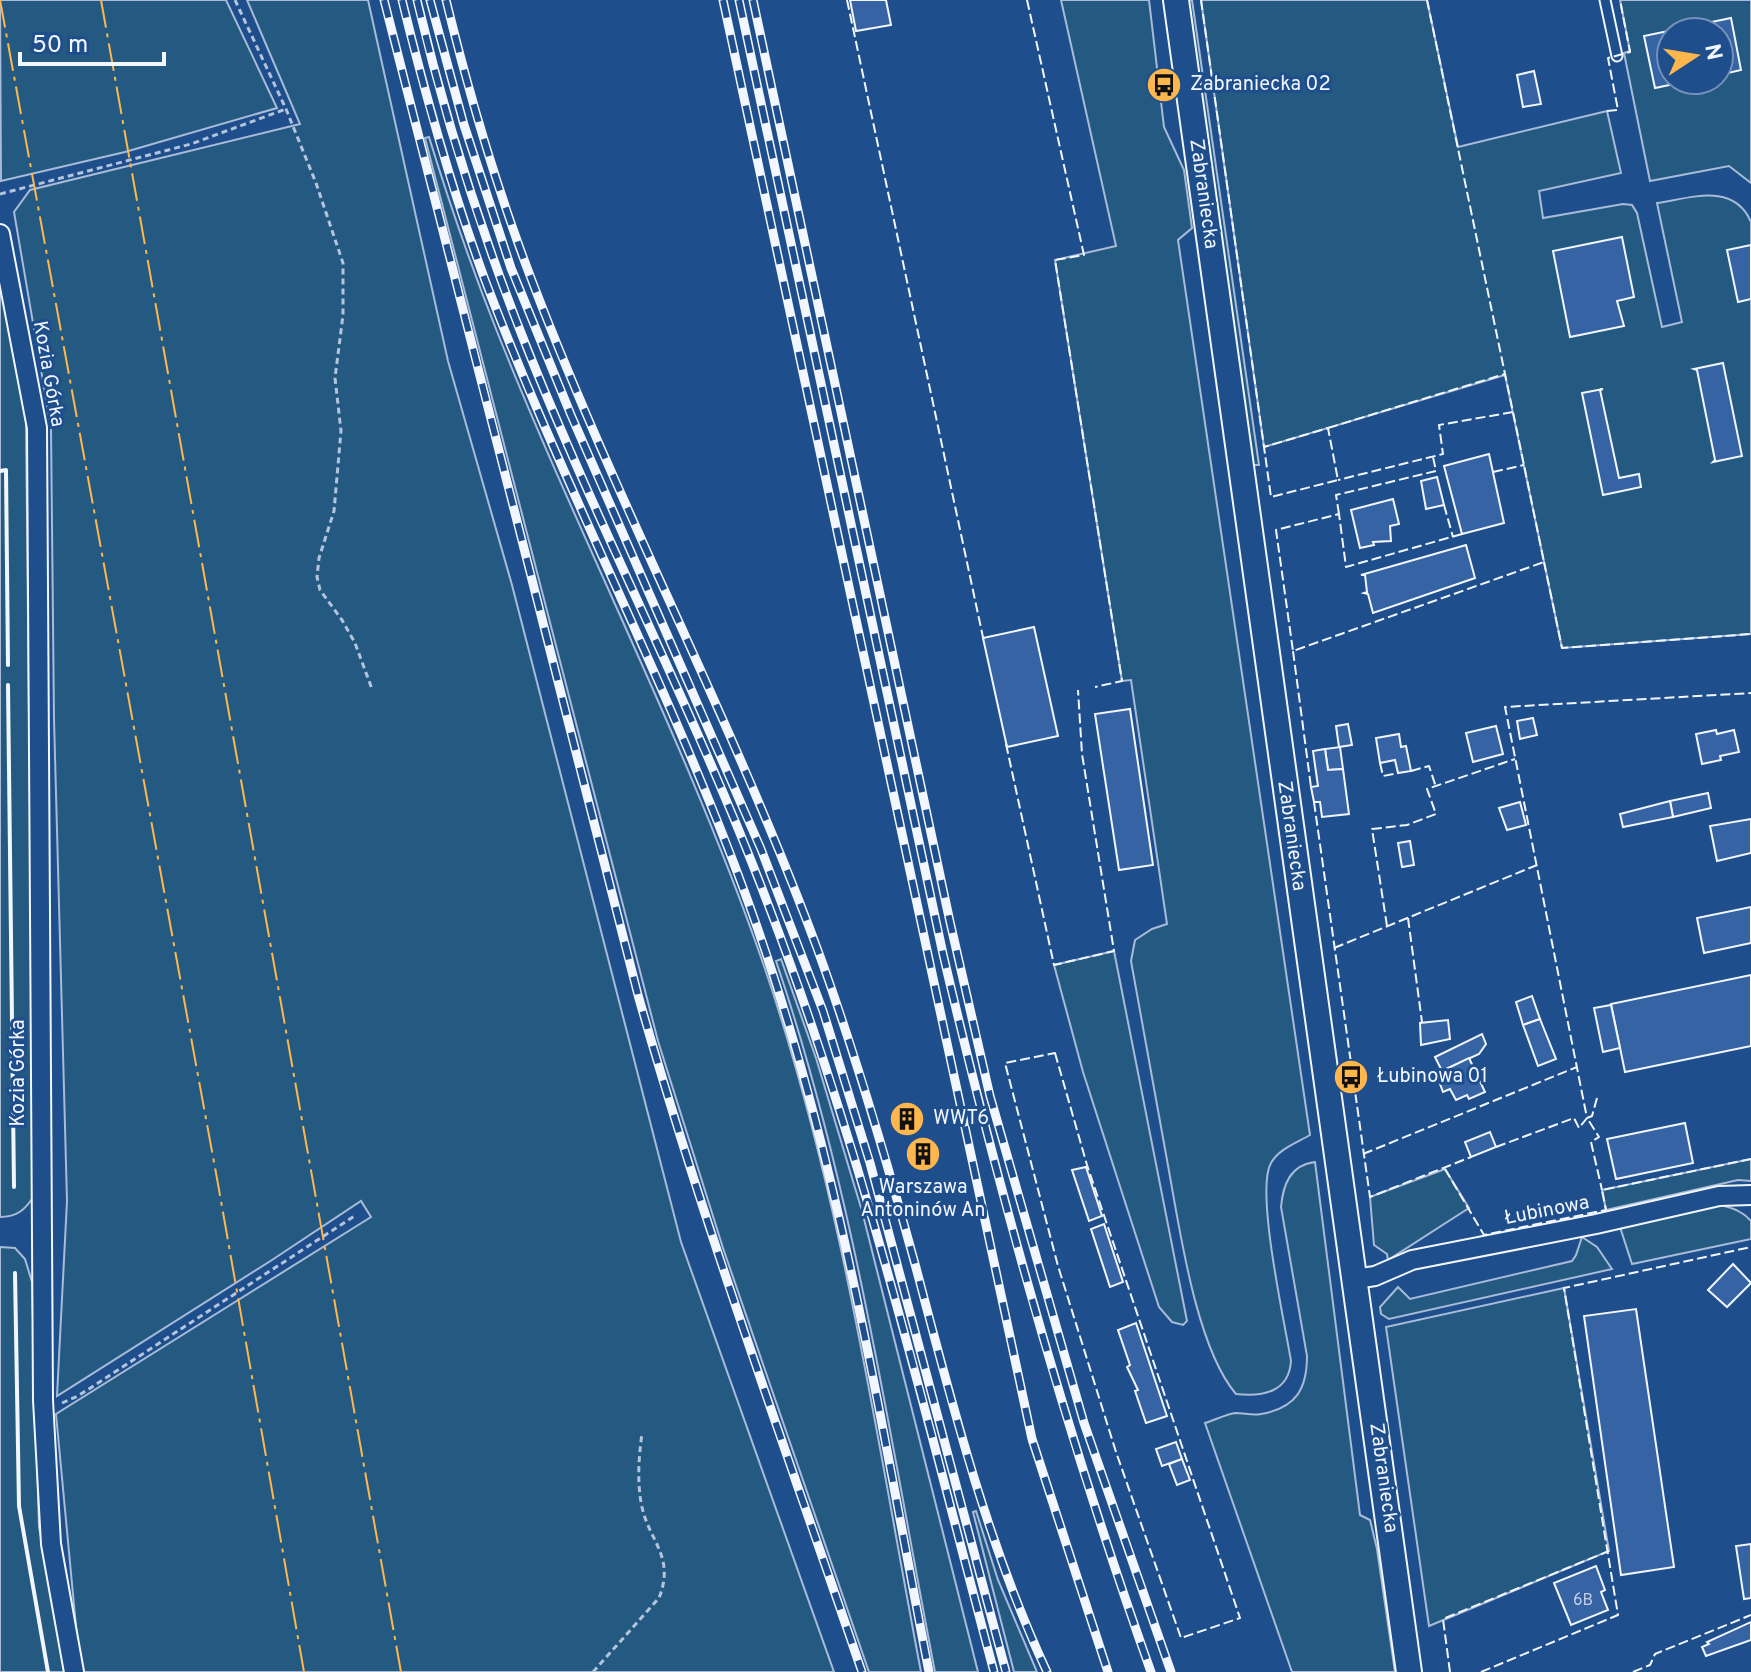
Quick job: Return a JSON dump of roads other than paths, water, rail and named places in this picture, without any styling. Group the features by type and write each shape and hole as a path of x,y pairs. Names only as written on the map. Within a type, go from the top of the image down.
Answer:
{"main road":[{"name":"Zabraniecka","path":"1176,0 1332,1139 1355,1279 1409,1672"}],"street":[{"name":"Kozia Górka","path":"0,234 37,428 44,1412 51,1544 74,1672"},
{"name":"Łubinowa","path":"1355,1279 1375,1276 1412,1260 1719,1196 1751,1195"}],"lane":[{"path":"1605,0 1617,56"}],"railway":[{"path":"384,0 638,995 717,1251 862,1672"},
{"path":"402,0 439,141 485,280 549,437 720,827 781,1000 833,1190 874,1382 929,1672"},
{"path":"417,0 452,133 527,348 743,840 805,1005 892,1289 994,1672"},
{"path":"430,0 464,125 511,268 571,415 761,849 823,1011 870,1163 1006,1672"},
{"path":"446,0 482,134 526,265 596,437 747,776 817,948 881,1145 988,1522 1025,1623 1047,1672"},
{"path":"723,0 1032,1439 1108,1672"},
{"path":"739,0 965,1045 1063,1406 1151,1672"},
{"path":"753,0 990,1096 1084,1423 1171,1672"}],"place":[{"name":"Zabraniecka 02","path":"1164,85"},
{"name":"Łubinowa 01","path":"1351,1077"},
{"name":"WWT6","path":"907,1119"},
{"name":"Warszawa Antoninów An","path":"923,1154"}]}
